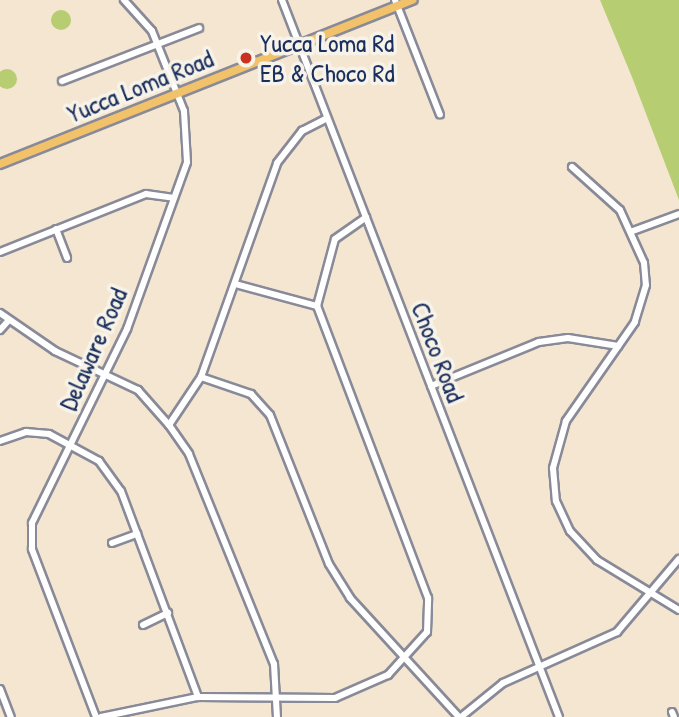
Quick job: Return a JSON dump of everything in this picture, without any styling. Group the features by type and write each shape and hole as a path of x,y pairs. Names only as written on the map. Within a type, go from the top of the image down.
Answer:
{"main road":[{"name":"Yucca Loma Road","path":"0,164 300,45 396,3 413,0"}],"street":[{"name":"Delaware Road","path":"96,717 32,549 32,523 108,371 187,162 189,129 177,94 144,18 124,0"},
{"name":"Choco Road","path":"282,0 559,717"},
{"path":"396,3 440,116"},
{"path":"62,81 199,28"},
{"path":"169,425 201,377 277,163 302,131 327,118"},
{"path":"572,167 620,210 633,232 646,285 635,322 566,421 553,468 556,501 569,531 597,560 679,610"},
{"path":"0,252 146,194 174,198"},
{"path":"633,232 679,214"},
{"path":"102,717 198,697 335,698 370,687 406,661 427,632 428,598 317,306 335,239 366,217"},
{"path":"56,229 67,258"},
{"path":"235,284 317,306"},
{"path":"0,313 55,351 108,371 138,390 169,425 189,454 274,664 277,717"},
{"path":"0,330 8,321"},
{"path":"431,386 539,342 568,338 618,346"},
{"path":"201,377 250,394 270,415 329,565 406,661 460,717 503,683 609,638 653,594 679,559"},
{"path":"0,441 26,432 71,443 99,461 121,491 198,697"},
{"path":"112,543 137,534"},
{"path":"143,625 168,613"},
{"path":"0,689 11,717"}],"green space":[{"path":"600,0 679,0 679,200 632,77"},
{"path":"57,10 65,10 71,20 65,30 57,30 51,24 51,16"},
{"path":"7,69 14,72 17,79 14,86 7,89 0,86 -3,79 0,72"}],"place":[{"name":"Yucca Loma Rd EB & Choco Rd","path":"246,58"}]}
